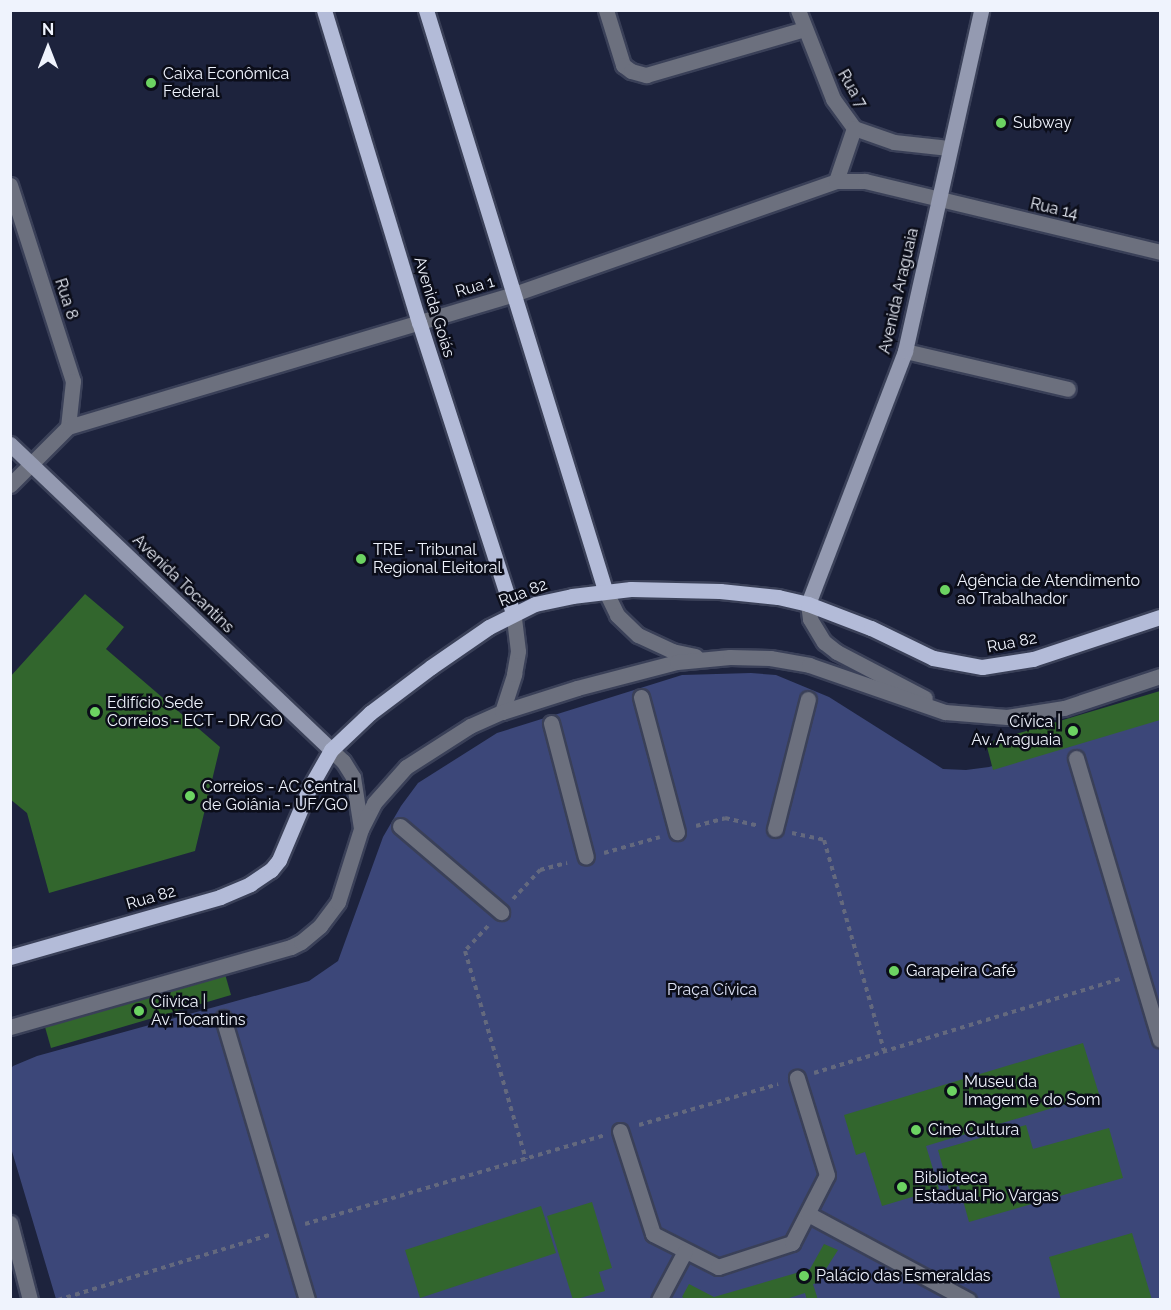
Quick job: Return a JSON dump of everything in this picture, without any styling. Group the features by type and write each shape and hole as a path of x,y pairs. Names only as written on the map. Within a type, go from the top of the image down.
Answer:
{"main road":[{"name":"Avenida Goiás","path":"324,10 419,322 513,614"},
{"path":"414,10 432,31"},
{"path":"426,10 604,590"},
{"name":"Avenida Araguaia","path":"808,604 905,351 981,10"},
{"name":"Avenida Tocantins","path":"10,444 331,750"},
{"name":"Rua 82","path":"10,957 220,897 250,884 279,860 310,788 331,750 370,713 476,636 513,614 552,600 604,590 720,591 778,597 808,604 871,627 933,658 982,667 1033,659 1161,617"}],"street":[{"path":"606,10 623,65 631,71 646,75 804,29"},
{"name":"Rua 7","path":"798,10 833,99 854,128 894,142 950,148"},
{"path":"836,181 854,128"},
{"name":"Rua 1","path":"10,485 68,427 514,294 836,181 865,181 938,201"},
{"name":"Rua 8","path":"10,185 73,381 68,427"},
{"name":"Rua 14","path":"938,201 1161,252"},
{"path":"905,351 1068,389"},
{"path":"604,590 617,615 638,635 672,651 710,659"},
{"path":"808,604 817,632 837,652 961,714"},
{"path":"502,712 514,674 518,651 513,614"},
{"path":"10,1028 291,947 301,942 321,926 338,902 361,829 374,803 406,767 470,726 502,712 622,675 677,663 710,659 770,658 809,665 900,698 961,714 1007,717 1043,713 1161,676"},
{"path":"641,697 677,832"},
{"path":"775,829 808,699"},
{"path":"551,723 586,857"},
{"path":"331,750 353,777 361,829"},
{"path":"1076,758 1161,1040"},
{"path":"400,826 501,912"},
{"path":"223,1018 307,1299"},
{"path":"620,1131 653,1234 718,1267 792,1243 827,1175 797,1078"},
{"path":"808,1214 968,1299"},
{"path":"10,1223 30,1299"},
{"path":"659,1299 685,1251"}],"path":[{"path":"526,1159 465,951 540,870 725,818 824,840 884,1051"}],"green space":[{"name":"Praça Cívica","path":"751,673 776,675 829,697 943,769 966,770 989,767 1160,715 1160,1299 56,1299 11,1148 10,1070 13,1066 37,1056 309,981 338,961 383,837 418,783 497,733 682,675"}],"building":[{"name":"Edifício Sede Correios - ECT - DR/GO","path":"85,594 124,627 106,649 220,747 195,851 49,893 27,813 10,799 10,677"},
{"name":"Cívica | Av. Araguaia","path":"1160,691 1160,720 993,770 986,743"},
{"name":"Cíivica | Av. Tocantins","path":"225,974 231,995 51,1048 45,1027"},
{"path":"1083,1043 1099,1094 926,1146 939,1189 882,1206 865,1152 856,1155 844,1115"},
{"path":"1026,1125 1033,1149 1109,1128 1123,1178 969,1222 959,1186 949,1189 938,1150"},
{"path":"592,1202 612,1268 599,1272 605,1291 573,1300 547,1216"},
{"path":"541,1206 556,1253 420,1298 405,1250"},
{"path":"1132,1233 1152,1300 1061,1300 1049,1257"},
{"name":"Palácio das Esmeraldas","path":"824,1244 838,1250 817,1283 813,1284 818,1300 807,1300 805,1293 783,1300 687,1300 682,1297 689,1284 714,1297 810,1269"}],"place":[{"name":"Caixa Econômica Federal","path":"151,83"},
{"name":"Subway","path":"1001,123"},
{"name":"TRE - Tribunal Regional Eleitoral","path":"361,559"},
{"name":"Agência de Atendimento ao Trabalhador","path":"945,590"},
{"name":"Edifício Sede Correios - ECT - DR/GO","path":"95,712"},
{"name":"Cívica | Av. Araguaia","path":"1073,731"},
{"name":"Correios - AC Central de Goiânia - UF/GO","path":"190,796"},
{"name":"Garapeira Café","path":"894,971"},
{"name":"Cíivica | Av. Tocantins","path":"139,1011"},
{"name":"Museu da Imagem e do Som","path":"952,1091"},
{"name":"Cine Cultura","path":"916,1130"},
{"name":"Biblioteca Estadual Pio Vargas","path":"902,1187"},
{"name":"Palácio das Esmeraldas","path":"804,1276"}]}
